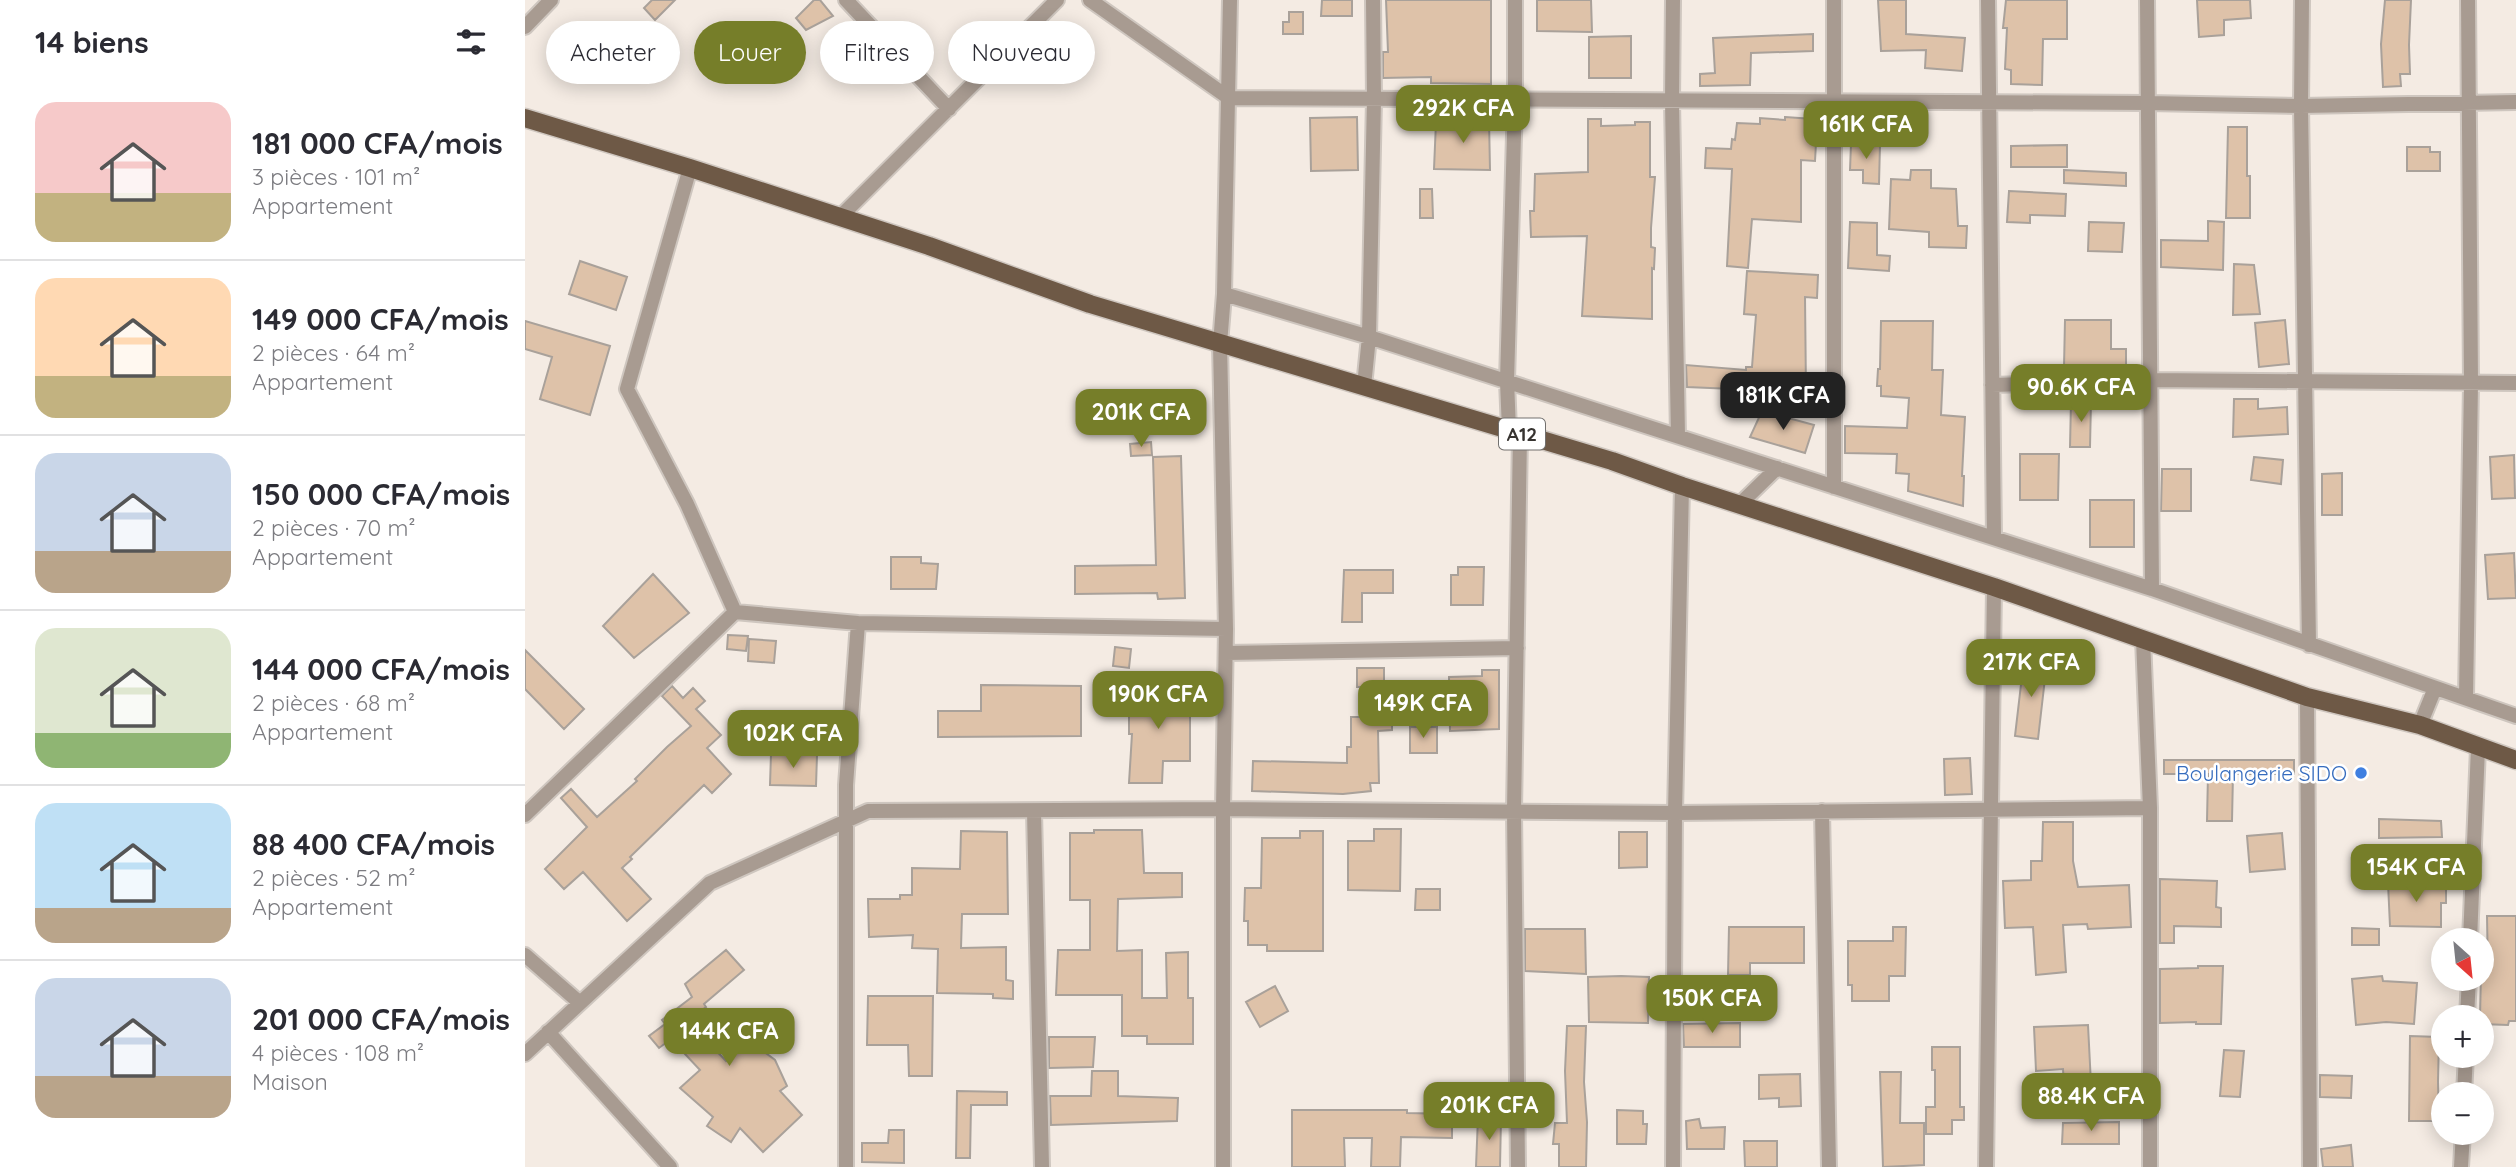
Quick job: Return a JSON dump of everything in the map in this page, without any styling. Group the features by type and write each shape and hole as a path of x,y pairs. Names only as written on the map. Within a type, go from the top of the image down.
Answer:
{"main road":[{"name":"A12","path":"525,118 840,217 1090,304 1612,461 1994,587 2307,697 2420,725 2516,760"}],"street":[{"path":"525,27 551,0"},
{"path":"846,0 949,109"},
{"path":"840,217 1057,0"},
{"path":"1090,0 1229,98 2301,106 2516,102"},
{"path":"1223,1167 1226,629 1220,344 1224,294 1230,0"},
{"path":"1364,386 1369,337 1374,99 1373,0"},
{"path":"1515,0 1507,381 1515,432 1517,648 1514,811 1518,1167"},
{"path":"1672,0 1671,101 1678,436"},
{"path":"1834,0 1835,487"},
{"path":"1987,0 1994,538"},
{"path":"2147,0 2152,589"},
{"path":"2302,0 2301,106 2309,645"},
{"path":"2466,698 2471,383 2468,0"},
{"path":"690,168 627,389 687,504 735,612"},
{"path":"1224,294 1369,337 2152,589 2516,716"},
{"path":"1992,385 2150,380 2516,383"},
{"path":"1740,504 1777,468"},
{"path":"1673,1167 1675,813 1682,486"},
{"path":"1986,1167 1994,587"},
{"path":"525,815 735,612 858,623 1226,629"},
{"path":"846,1167 846,785 858,623"},
{"path":"2143,639 2150,808 2150,1167"},
{"path":"1226,653 1517,648"},
{"path":"2420,725 2435,688"},
{"path":"2307,697 2309,1167"},
{"path":"2470,928 2478,748"},
{"path":"525,1054 710,883 868,811 1223,809 1675,813 2150,808"},
{"path":"1034,810 1042,1167"},
{"path":"1822,811 1829,1167"},
{"path":"525,955 580,1003"},
{"path":"548,1032 670,1167"},
{"path":"2461,1167 2462,1145"}],"building":[{"path":"652,0 675,0 655,20 644,8"},
{"path":"814,0 820,0 833,16 806,30 806,21 798,21 796,18"},
{"path":"1322,0 1352,0 1352,16 1321,16"},
{"path":"1386,0 1491,0 1491,84 1431,83 1431,77 1383,78 1383,52 1388,52"},
{"path":"1537,0 1591,0 1592,32 1537,31"},
{"path":"1878,0 1906,0 1906,34 1965,38 1962,71 1925,68 1926,50 1881,51"},
{"path":"2006,0 2067,0 2067,39 2043,39 2042,85 2011,84 2011,70 2005,69 2007,28 2003,28"},
{"path":"2197,0 2250,0 2251,18 2224,20 2224,35 2199,37"},
{"path":"2385,0 2411,0 2410,74 2400,74 2401,86 2383,87 2381,44"},
{"path":"1289,12 1303,12 1303,34 1283,34 1283,22 1289,22"},
{"path":"1813,34 1813,51 1751,53 1750,85 1700,86 1700,74 1715,73 1713,38"},
{"path":"1631,36 1631,78 1589,78 1589,37"},
{"path":"1357,117 1358,170 1311,171 1310,118"},
{"path":"1785,117 1813,119 1811,143 1816,143 1815,161 1801,160 1801,222 1752,219 1748,268 1727,266 1732,169 1705,168 1706,148 1731,149 1737,123 1760,124 1760,118 1785,120"},
{"path":"1588,119 1601,119 1601,126 1650,122 1650,177 1655,177 1651,228 1651,247 1655,248 1654,269 1652,268 1652,319 1582,316 1587,236 1531,237 1530,211 1534,211 1535,174 1588,172"},
{"path":"1446,120 1489,120 1490,170 1434,169 1436,122 1446,123"},
{"path":"2228,127 2247,127 2250,218 2226,218"},
{"path":"1851,144 1880,144 1879,184 1863,183 1863,170 1850,170"},
{"path":"2067,145 2067,167 2011,167 2011,146"},
{"path":"2407,147 2430,147 2430,152 2440,152 2440,171 2407,171"},
{"path":"1911,170 1931,170 1931,188 1956,189 1958,226 1967,226 1966,248 1929,247 1929,232 1889,229 1891,179 1910,180"},
{"path":"2064,170 2126,173 2126,186 2064,183"},
{"path":"1420,189 1432,189 1433,218 1420,218"},
{"path":"2009,191 2066,194 2065,216 2030,215 2030,223 2007,222"},
{"path":"2208,221 2224,222 2223,270 2161,267 2161,240 2208,241"},
{"path":"1850,222 1877,223 1877,255 1890,256 1889,271 1848,268"},
{"path":"2089,222 2124,223 2122,252 2088,251"},
{"path":"580,261 627,277 616,310 569,294"},
{"path":"2234,264 2254,265 2260,314 2233,315"},
{"path":"1747,271 1818,275 1817,298 1805,297 1806,392 1687,387 1686,365 1746,370 1746,367 1752,367 1756,315 1744,314"},
{"path":"2065,320 2111,320 2111,349 2126,349 2126,367 2064,367"},
{"path":"2285,320 2289,364 2259,367 2255,323"},
{"path":"525,321 610,346 590,415 540,399 552,357 525,349"},
{"path":"1881,321 1933,321 1932,370 1943,370 1941,415 1965,417 1963,506 1908,491 1909,474 1896,473 1897,454 1845,453 1845,426 1907,428 1909,398 1881,396 1881,386 1877,386"},
{"path":"2234,399 2258,399 2258,409 2287,407 2288,434 2233,437"},
{"path":"2091,401 2090,447 2070,447 2071,402"},
{"path":"1762,411 1814,425 1805,453 1750,437"},
{"path":"1151,442 1152,455 1131,456 1130,444"},
{"path":"2020,454 2059,454 2058,500 2020,500"},
{"path":"2514,455 2515,498 2492,499 2490,457"},
{"path":"1181,456 1185,598 1158,599 1157,593 1075,594 1075,566 1156,565 1153,457"},
{"path":"2254,457 2283,460 2281,484 2251,480"},
{"path":"2162,469 2191,469 2191,511 2161,511"},
{"path":"2342,473 2342,515 2322,515 2322,474"},
{"path":"2090,500 2134,500 2134,547 2090,547"},
{"path":"2514,553 2516,598 2488,599 2485,555"},
{"path":"891,557 921,557 921,563 938,564 936,589 891,589"},
{"path":"1458,567 1484,567 1483,605 1451,605 1451,575 1458,575"},
{"path":"1344,570 1393,570 1393,593 1362,593 1362,622 1342,622"},
{"path":"653,574 689,613 634,658 603,626"},
{"path":"728,635 748,636 746,651 727,649"},
{"path":"749,639 776,641 774,663 748,661"},
{"path":"1115,647 1131,649 1129,668 1113,666"},
{"path":"525,650 584,709 564,729 525,689"},
{"path":"2024,659 2047,661 2038,739 2015,736"},
{"path":"1357,668 1384,668 1384,717 1392,717 1392,730 1378,731 1379,783 1370,783 1371,791 1343,794 1252,791 1253,761 1347,763 1347,747 1351,747 1351,717 1360,717"},
{"path":"1482,670 1499,670 1499,729 1450,731 1449,677 1482,676"},
{"path":"981,685 1081,686 1081,736 938,737 938,711 981,711"},
{"path":"672,686 683,698 693,688 705,701 696,709 721,735 707,748 731,774 712,793 704,785 622,868 651,899 627,921 583,872 564,889 545,869 587,827 561,798 571,789 597,817 691,726 662,696"},
{"path":"1190,687 1190,761 1163,761 1162,783 1129,783 1132,734 1129,734 1129,688"},
{"path":"1410,727 1437,727 1437,753 1410,753"},
{"path":"771,754 817,755 816,786 770,785"},
{"path":"1970,758 1972,794 1945,795 1944,759"},
{"path":"2164,760 2294,760 2294,774 2233,774 2232,821 2207,821 2208,774 2164,774"},
{"path":"2379,819 2441,821 2442,837 2379,838"},
{"path":"2043,822 2073,822 2073,861 2078,887 2129,885 2131,927 2088,929 2087,924 2063,925 2066,972 2036,975 2033,927 2005,928 2003,881 2031,880 2031,861 2042,861"},
{"path":"1374,829 1401,829 1400,891 1348,890 1348,841 1374,841"},
{"path":"1094,830 1142,830 1144,873 1182,873 1182,897 1118,899 1117,951 1142,950 1142,998 1167,998 1166,953 1188,952 1188,998 1193,998 1193,1044 1147,1044 1147,1036 1122,1036 1122,995 1056,995 1058,950 1090,950 1090,900 1070,900 1070,833 1094,833"},
{"path":"961,831 1007,832 1008,914 962,914 961,948 1006,947 1006,980 1013,981 1013,999 993,998 993,994 937,993 938,949 912,948 913,935 869,937 868,899 900,899 900,895 912,895 912,868 960,869"},
{"path":"1300,831 1323,831 1323,951 1267,951 1267,945 1248,945 1248,921 1244,921 1245,888 1261,888 1262,838 1300,838"},
{"path":"1619,832 1647,832 1647,867 1619,868"},
{"path":"2282,833 2285,869 2250,872 2247,836"},
{"path":"2160,879 2217,881 2216,907 2221,908 2221,927 2174,926 2174,943 2160,943"},
{"path":"2388,883 2446,884 2446,903 2441,903 2441,927 2390,926"},
{"path":"1416,889 1440,889 1440,910 1415,910"},
{"path":"2487,916 2516,916 2516,1021 2509,1021 2508,1025 2494,1024 2494,1005 2480,1005 2481,991 2494,991 2494,928 2487,928"},
{"path":"1729,927 1804,927 1804,963 1750,963 1750,975 1728,975"},
{"path":"1893,927 1906,927 1905,976 1889,976 1889,1001 1852,1001 1852,985 1848,985 1848,941 1893,941"},
{"path":"2352,928 2379,929 2379,945 2352,945"},
{"path":"1525,929 1585,929 1586,974 1525,971"},
{"path":"726,950 744,970 688,1021 726,1061 747,1039 775,1060 787,1086 780,1091 802,1115 763,1152 740,1128 731,1142 707,1126 713,1117 680,1088 700,1070 671,1039 659,1048 649,1036 665,1024 662,1020 692,997 685,984"},
{"path":"2223,966 2221,1024 2160,1023 2160,969"},
{"path":"2382,976 2383,981 2417,983 2414,1024 2386,1022 2356,1025 2352,979"},
{"path":"1588,977 1649,977 1648,1023 1589,1022"},
{"path":"1275,986 1288,1011 1260,1027 1246,1002"},
{"path":"868,996 933,996 932,1076 909,1076 908,1045 867,1045"},
{"path":"1740,1023 1740,1047 1684,1047 1683,1024"},
{"path":"2088,1025 2091,1084 2064,1086 2063,1069 2036,1071 2034,1027"},
{"path":"1567,1026 1586,1026 1586,1167 1559,1167 1559,1144 1553,1144 1555,1123 1567,1123"},
{"path":"2410,1036 2431,1037 2431,1068 2438,1068 2438,1082 2431,1082 2431,1121 2409,1121"},
{"path":"1049,1037 1095,1037 1093,1067 1049,1068"},
{"path":"1932,1047 1960,1047 1960,1107 1964,1107 1964,1120 1952,1120 1952,1134 1926,1134 1926,1107 1935,1107"},
{"path":"2224,1050 2244,1051 2240,1097 2220,1096"},
{"path":"1092,1071 1118,1071 1118,1096 1178,1098 1177,1121 1051,1125 1050,1096 1091,1096"},
{"path":"1880,1072 1901,1072 1900,1123 1924,1123 1924,1165 1883,1167"},
{"path":"1800,1074 1801,1106 1779,1107 1779,1098 1759,1099 1759,1075"},
{"path":"2320,1075 2352,1076 2351,1098 2320,1097"},
{"path":"957,1091 1007,1092 1007,1105 971,1105 970,1158 956,1158"},
{"path":"1292,1110 1407,1110 1407,1113 1452,1114 1452,1138 1401,1137 1400,1167 1371,1167 1372,1138 1344,1138 1345,1167 1292,1167"},
{"path":"1617,1110 1643,1111 1643,1124 1647,1124 1646,1144 1617,1144"},
{"path":"1478,1117 1501,1118 1500,1167 1476,1167"},
{"path":"1699,1119 1701,1128 1725,1127 1724,1149 1687,1149 1686,1121"},
{"path":"2119,1122 2119,1144 2062,1144 2063,1123"},
{"path":"889,1130 904,1130 904,1163 862,1162 862,1143 888,1143"},
{"path":"1744,1141 1777,1141 1777,1167 1745,1167"},
{"path":"2351,1145 2353,1167 2323,1167 2321,1149"}],"place":[{"name":"Boulangerie SIDO","path":"2361,773"}]}
